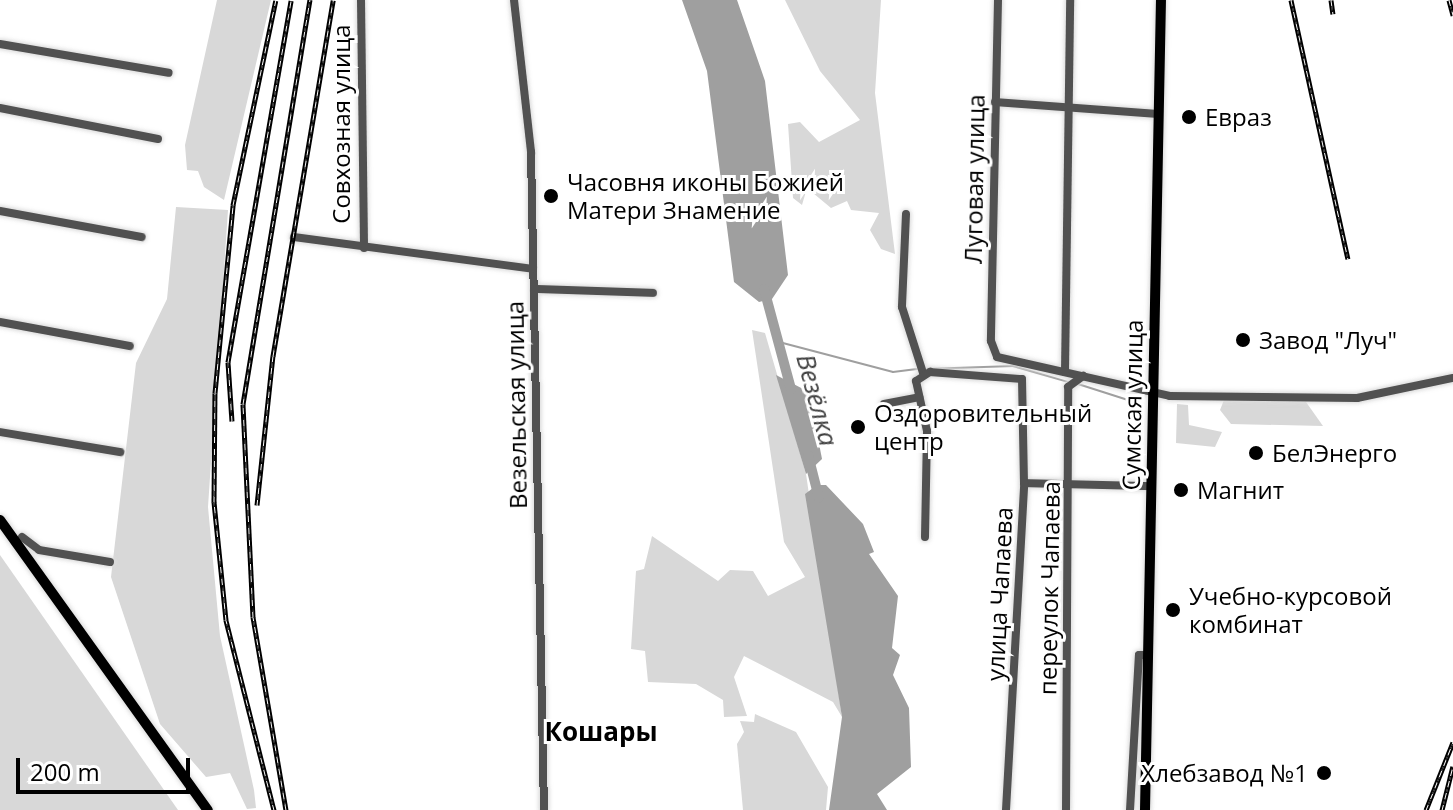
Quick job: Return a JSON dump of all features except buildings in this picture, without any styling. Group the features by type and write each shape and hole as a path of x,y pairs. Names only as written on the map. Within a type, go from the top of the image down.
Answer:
{"main road":[{"name":"Сумская улица","path":"1145,808 1161,0"},
{"path":"0,520 195,796 208,810"},
{"path":"195,796 199,810"}],"street":[{"name":"Совхозная улица","path":"361,0 364,248"},
{"name":"Везельская улица","path":"514,0 531,152 544,810"},
{"name":"Луговая улица","path":"998,0 991,341 997,357 1032,367"},
{"path":"1065,372 1070,0"},
{"path":"0,44 169,73"},
{"path":"995,102 1067,103 1158,114"},
{"path":"0,108 158,139"},
{"path":"0,211 142,237"},
{"path":"906,214 902,307 921,369 916,381 927,431 925,537"},
{"path":"294,237 533,269"},
{"path":"534,289 653,293"},
{"path":"0,322 130,346"},
{"path":"921,369 1022,379 1032,367 1083,376 1152,395 1357,398 1453,378"},
{"name":"переулок Чапаева","path":"1066,810 1071,484 1068,387 1083,376"},
{"name":"улица Чапаева","path":"1006,810 1024,483 1022,379"},
{"path":"884,404 919,397"},
{"path":"0,432 120,452"},
{"path":"1024,483 1150,486"},
{"path":"22,537 39,550 110,562"},
{"path":"1145,808 1130,808 1139,655 1148,655"}],"shaded area":[{"path":"217,0 271,0 224,200 204,187 198,171 187,170 185,145"},
{"path":"682,0 737,0 765,81 788,275 772,299 759,302 734,282 707,71"},
{"path":"785,0 881,0 875,93 895,254 881,249 870,230 879,213 851,210 847,201 831,208 807,188 802,205 793,198 788,124 800,122 819,142 860,120 820,71"},
{"path":"176,207 228,210 208,507 220,636 256,808 247,809 230,773 206,777 160,724 111,577 136,363 167,299"},
{"path":"752,330 765,333 806,474 842,717 833,702 744,656 734,677 747,716 724,717 723,700 696,684 648,682 645,651 631,649 636,571 644,569 652,536 718,581 730,570 753,571 768,596 805,577 784,542"},
{"path":"776,375 809,392 822,459 806,474"},
{"path":"1224,400 1306,402 1323,426 1231,424 1220,410"},
{"path":"1177,404 1188,405 1189,425 1222,432 1215,447 1176,443"},
{"path":"817,485 826,485 863,524 874,552 869,554 898,596 892,648 900,655 893,675 909,708 911,767 877,794 887,810 829,810 842,717 805,494"},
{"path":"0,555 178,810 0,810"},
{"path":"755,714 796,732 828,787 826,810 743,810 737,744 744,732 740,721 754,722"}],"waterway":[{"name":"Везёлка","path":"764,289 791,389"},
{"path":"779,342 893,372 919,369"},
{"path":"925,369 1013,366 1068,382"},
{"path":"1078,384 1134,402"},
{"name":"Везёлка","path":"808,455 819,498"}],"railway":[{"path":"274,810 226,620 214,502 215,393 233,205 276,0"},
{"path":"232,421 228,362 291,0"},
{"path":"286,810 253,617 243,404 310,0"},
{"path":"257,505 273,356 333,0"},
{"path":"1291,0 1348,259"},
{"path":"1331,0 1333,14"},
{"path":"1449,0 1453,15"},
{"path":"1426,810 1453,742"},
{"path":"1442,810 1453,766"}],"place":[{"name":"Евраз","path":"1189,117"},
{"name":"Часовня иконы Божией Матери Знамение","path":"551,196"},
{"name":"Завод \"Луч\"","path":"1243,340"},
{"name":"Оздоровительный центр","path":"858,427"},
{"name":"БелЭнерго","path":"1256,453"},
{"name":"Магнит","path":"1181,490"},
{"name":"Учебно-курсовой комбинат","path":"1173,610"},
{"name":"Хлебзавод №1","path":"1324,773"}],"district":[{"name":"Кошары","path":"601,732"}]}
